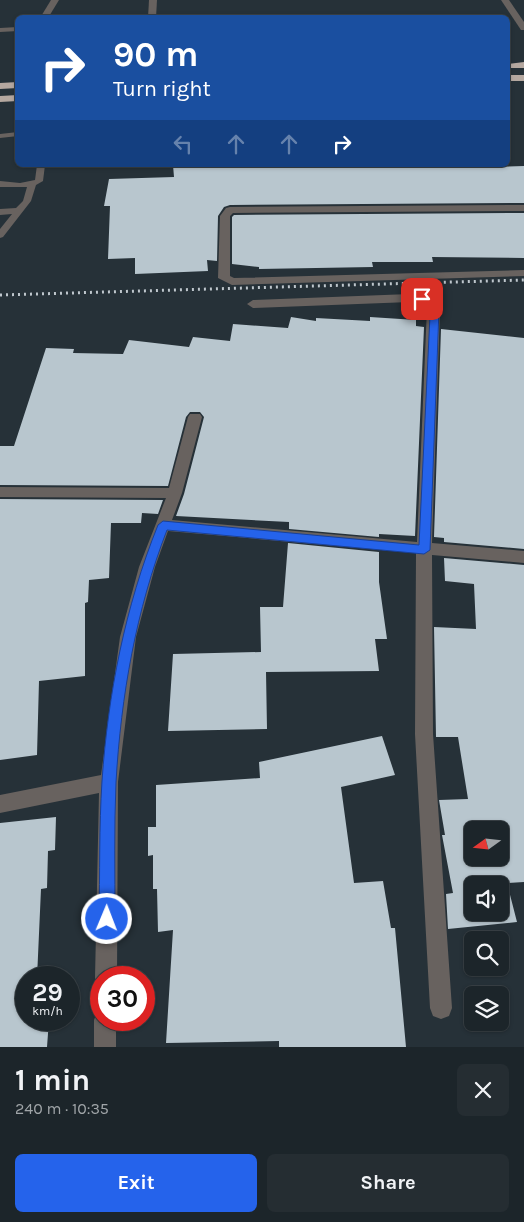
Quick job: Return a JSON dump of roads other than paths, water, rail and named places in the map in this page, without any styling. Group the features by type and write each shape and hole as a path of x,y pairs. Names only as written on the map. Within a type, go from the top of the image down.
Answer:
{"highway":[{"path":"510,66 524,65"},
{"path":"510,78 524,78"},
{"path":"0,86 15,85"},
{"path":"0,99 15,98"}],"street":[{"path":"46,15 55,0"},
{"path":"152,15 153,0"},
{"path":"505,0 524,28"},
{"path":"0,30 15,29"},
{"path":"524,208 230,210 225,216 224,278 232,282 524,273"},
{"path":"252,304 410,298 430,302 434,309 424,550 424,734 441,1008"},
{"path":"106,966 109,782 128,637 147,567 175,493 195,417"},
{"path":"0,492 96,491 175,493"},
{"path":"163,525 424,550 524,557"},
{"path":"0,804 109,782"},
{"path":"105,1031 105,1047"}],"lane":[{"path":"0,136 15,134"},
{"path":"0,184 19,186 32,184 39,181 41,167"},
{"path":"0,235 27,201 32,184"},
{"path":"0,212 19,211"}],"railway":[{"path":"0,295 524,280"}]}
